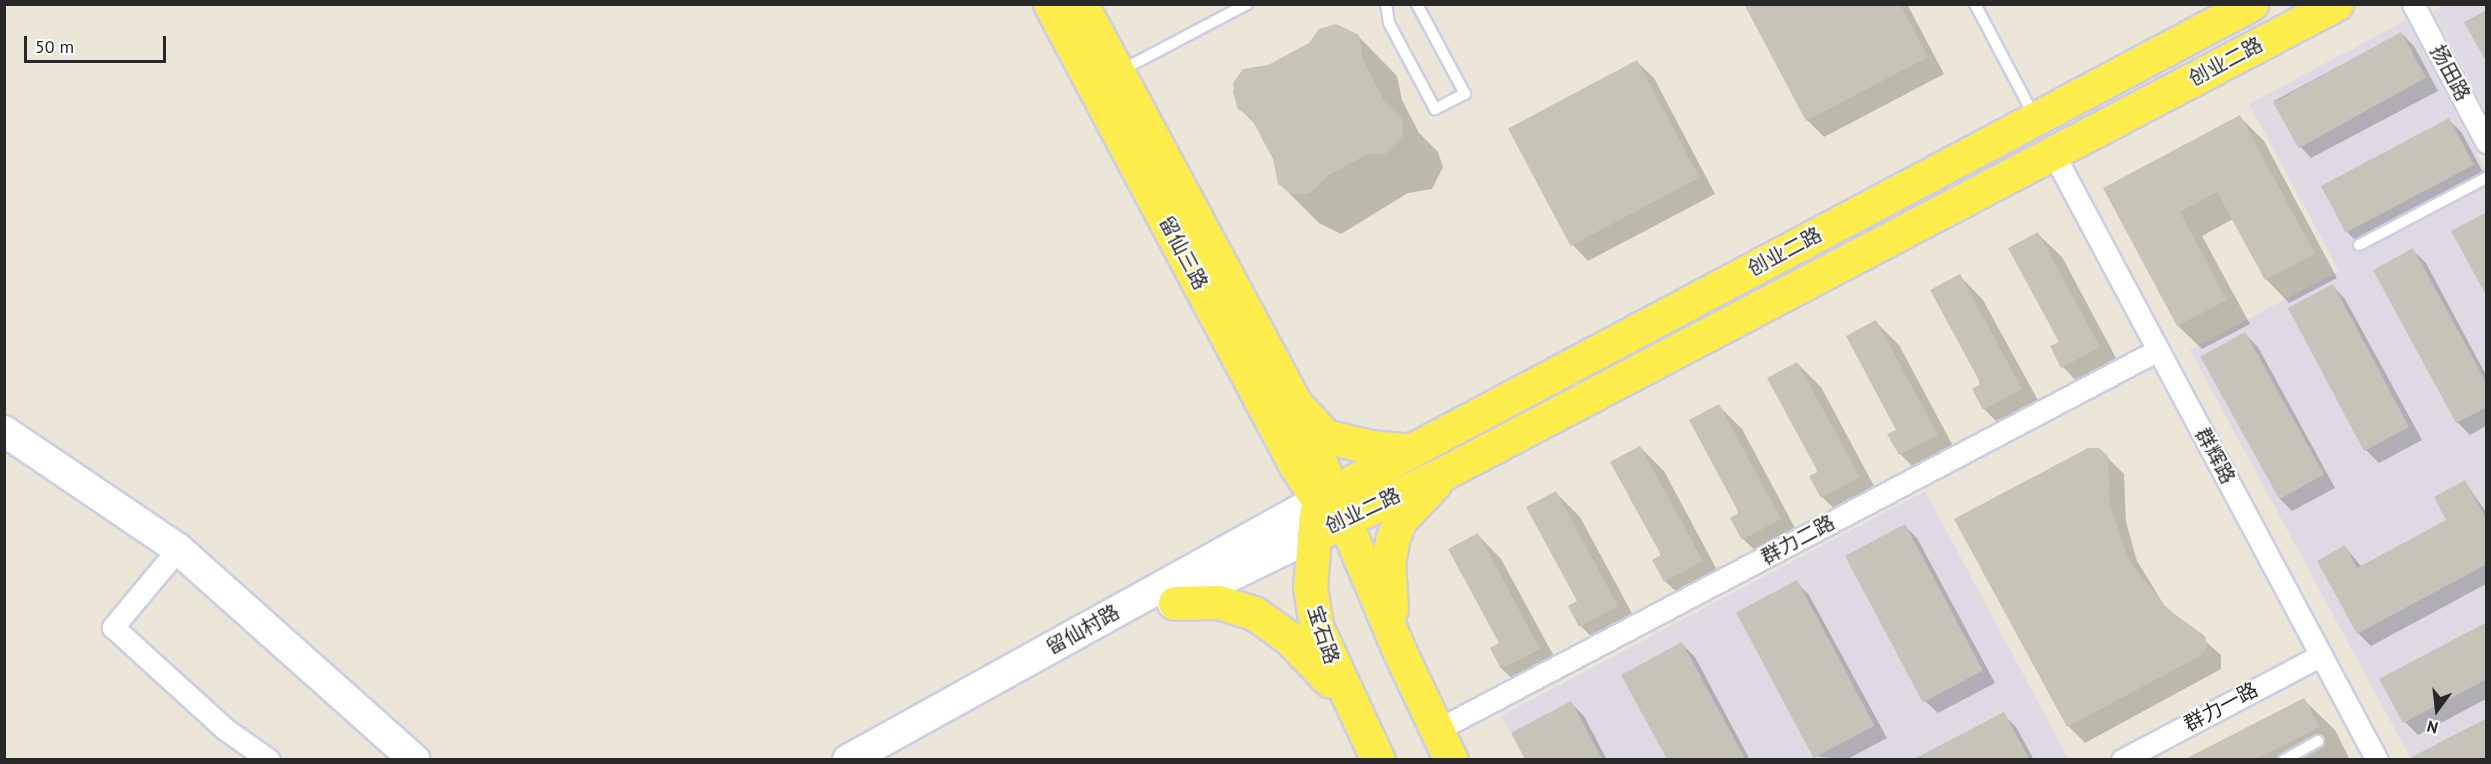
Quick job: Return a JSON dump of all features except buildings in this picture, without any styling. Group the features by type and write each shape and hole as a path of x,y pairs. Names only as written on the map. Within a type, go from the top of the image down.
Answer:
{"main road":[{"name":"留仙三路","path":"1050,4 1290,455 1333,503"},
{"name":"留仙三路","path":"1081,4 1295,403 1333,503"},
{"name":"创业二路","path":"1333,503 1411,451 2251,4"},
{"name":"创业二路","path":"1333,503 1446,472 2336,4"},
{"path":"1295,403 1325,436 1370,447 1411,451"},
{"name":"创业二路","path":"1396,646 1388,588 1393,537 1412,505 1446,472"},
{"name":"宝石路","path":"1333,503 1314,535 1311,607 1322,643 1378,759"},
{"path":"1333,503 1396,646 1447,751"},
{"path":"1174,603 1218,602 1254,613 1307,655 1354,713"}],"street":[{"name":"扬田路","path":"2413,4 2487,142"},
{"name":"群辉路","path":"2053,153 2377,759"},
{"name":"群力二路","path":"1447,751 2158,350"},
{"path":"4,431 178,549 415,759"},
{"name":"留仙村路","path":"848,759 1333,503"},
{"name":"留仙村路","path":"886,759 1174,603 1314,535"},
{"path":"178,549 113,627 225,729 269,759"},
{"name":"群力一路","path":"2122,759 2321,655"}],"lane":[{"path":"1117,72 1247,4"},
{"path":"1386,4 1389,23 1435,109 1465,94 1417,4"},
{"path":"1976,4 2036,119"},
{"path":"2359,245 2487,178"},
{"path":"2284,759 2318,741"}],"shaded area":[{"path":"2445,5 2486,5 2486,111 2433,11"},
{"path":"2406,20 2486,171 2486,759 2411,759 2190,350 2339,271 2249,104"},
{"path":"1925,491 2068,758 1525,759 1501,716"}]}
